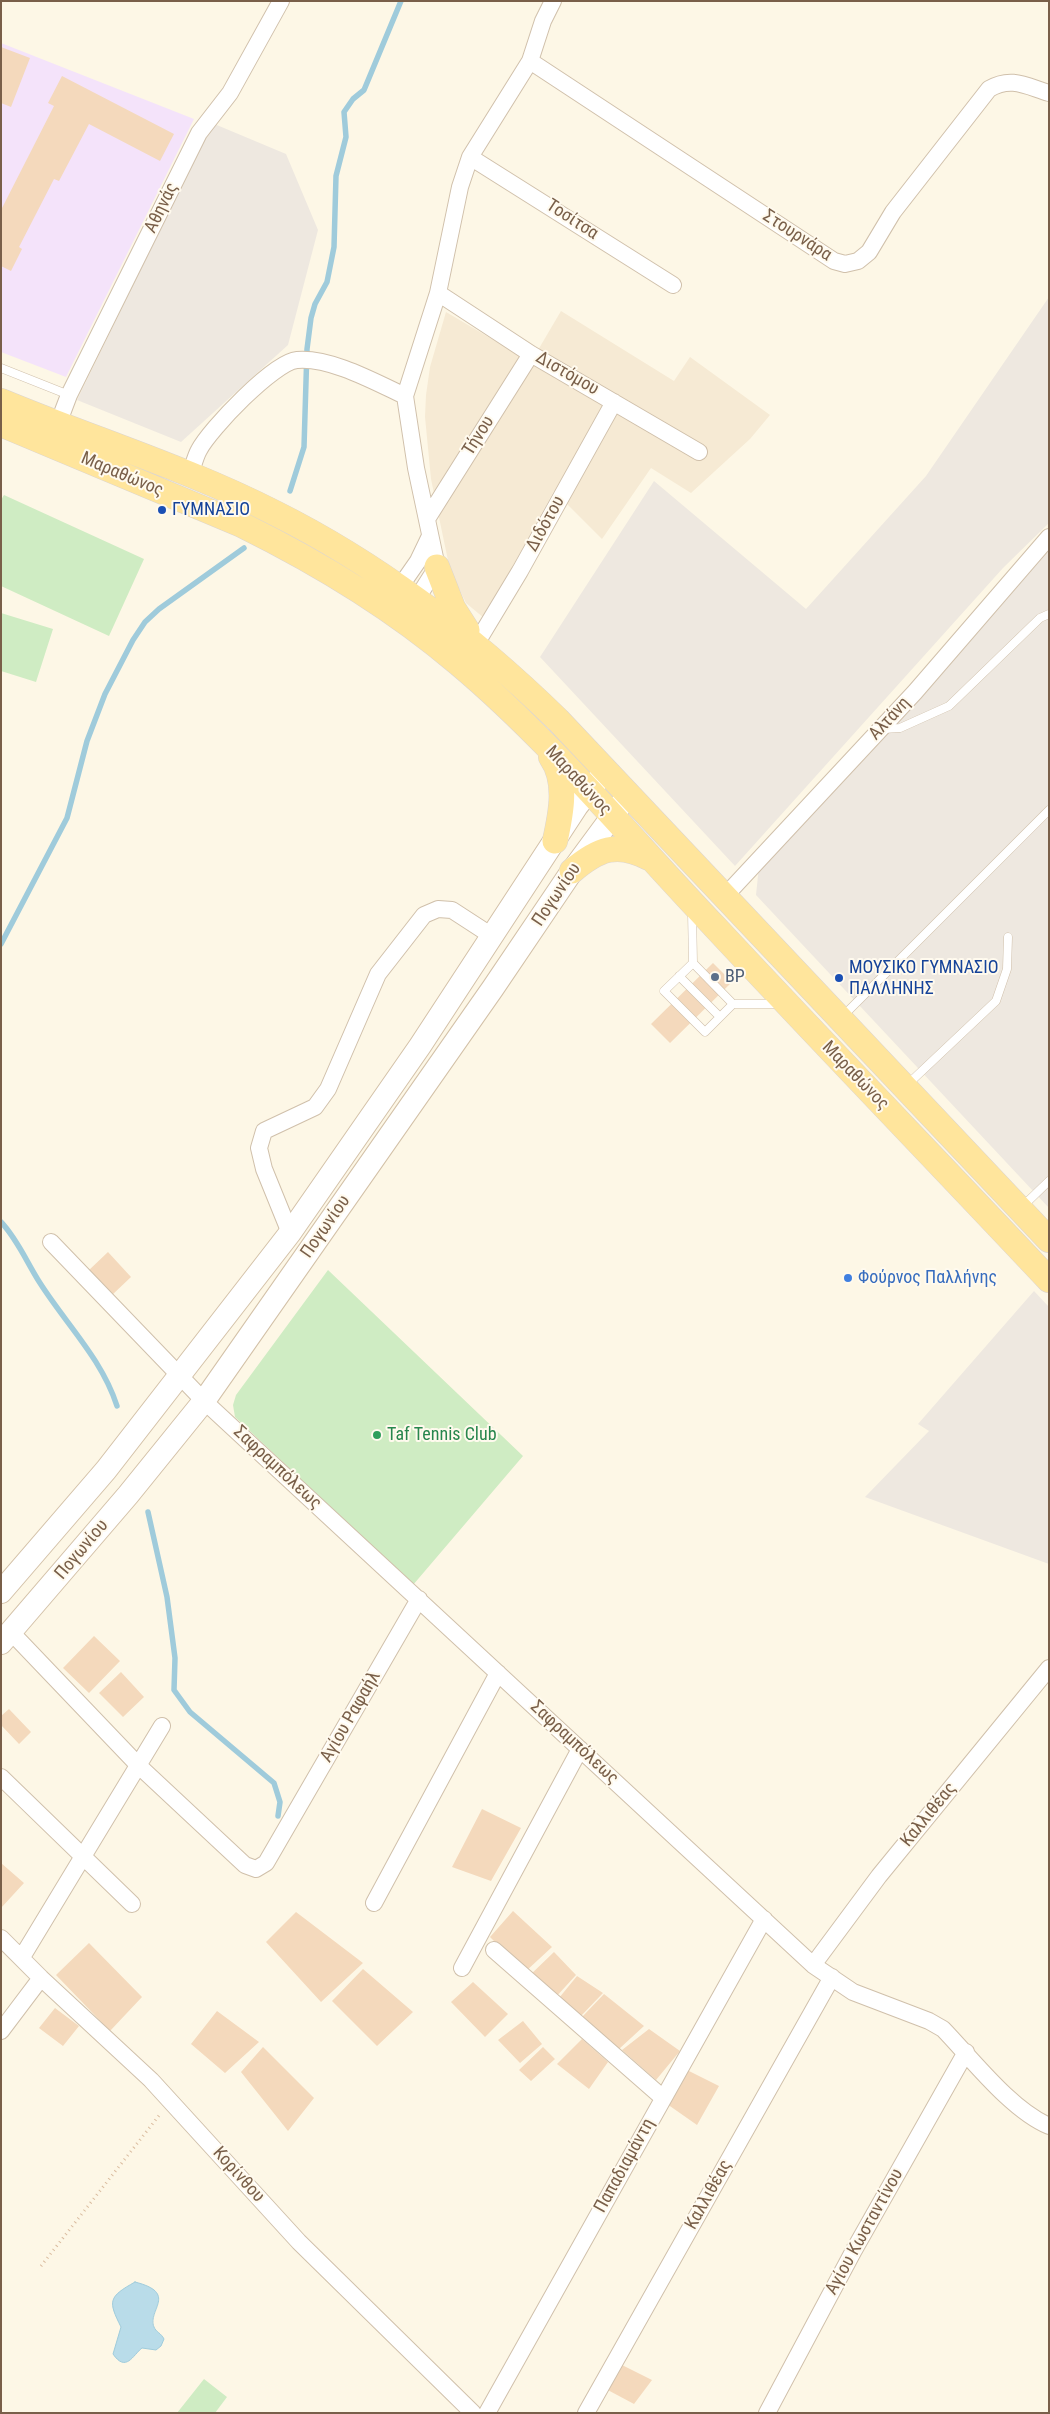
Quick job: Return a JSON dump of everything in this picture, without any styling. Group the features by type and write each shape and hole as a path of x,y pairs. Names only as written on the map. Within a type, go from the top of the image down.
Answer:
{"main road":[{"name":"Μαραθώνος","path":"1,401 190,475 307,529 409,592 476,644 517,680 606,770 1049,1240"},
{"name":"Μαραθώνος","path":"1,424 242,525 314,562 393,614 462,666 540,740 786,1004 1049,1280"},
{"path":"437,567 453,608 476,644"},
{"path":"540,740 554,760 561,787 562,805 555,840"},
{"name":"Πογωνίου","path":"1,1592 106,1470 290,1233 420,1046 555,840 606,770"},
{"name":"Πογωνίου","path":"6,1637 116,1510 204,1401 482,1004 572,871 628,795"},
{"path":"572,871 588,859 608,849 631,850 650,858"}],"street":[{"name":"Αθηνάς","path":"58,424 69,395 199,133 230,94 281,1"},
{"path":"393,614 409,592 437,567 416,468 405,396 438,293 460,187 470,157 530,61 543,21 553,1"},
{"name":"Στουρνάρα","path":"530,61 834,261 845,264 858,261 868,252 893,212 989,89 1000,82 1012,81 1049,93"},
{"name":"Τοσίτσα","path":"470,157 673,285"},
{"name":"Διστόμου","path":"438,293 531,354 699,452"},
{"name":"Τήνου","path":"427,519 531,354"},
{"path":"190,475 200,449 241,401 282,364 296,360 319,360 405,396"},
{"name":"Διδότου","path":"476,644 520,571 614,402"},
{"path":"409,592 418,561 430,536"},
{"name":"Αλτάνη","path":"725,896 881,729 1049,537"},
{"path":"290,1233 264,1169 259,1148 264,1130 315,1108 328,1089 378,974 424,915 438,909 452,910 492,936"},
{"path":"51,1242 180,1375"},
{"name":"Σαφραμπόλεως","path":"180,1375 204,1401 813,1965 853,1992 928,2021 943,2029 1017,2106 1031,2118 1049,2126"},
{"name":"Αγίου Ραφαήλ","path":"139,1766 250,1869 262,1867 419,1599"},
{"path":"6,1637 139,1766"},
{"name":"Καλλιθέας","path":"813,1965 879,1876 1049,1668"},
{"path":"374,1903 498,1673"},
{"path":"22,1957 162,1726"},
{"path":"462,1968 580,1748"},
{"path":"1,1777 132,1904"},
{"name":"Παπαδιαμάντη","path":"487,2413 764,1919"},
{"name":"Κορίνθου","path":"1,1938 41,1978 138,2066 299,2242 473,2413"},
{"path":"494,1950 663,2098"},
{"path":"1,2031 41,1978"},
{"name":"Καλλιθέας","path":"586,2413 832,1978"},
{"name":"Αγίου Κωσταντίνου","path":"767,2413 854,2250 966,2052"}],"lane":[{"path":"1,368 69,395"},
{"path":"881,729 900,728 949,706 1040,618 1049,614"},
{"path":"841,1018 1049,810"},
{"path":"692,904 693,963 733,1004"},
{"path":"904,1088 996,1001 1007,969 1008,937"},
{"path":"693,963 664,991 705,1032 733,1004 786,1004"},
{"path":"679,976 720,1017"},
{"path":"1020,1210 1049,1181"}],"path":[{"path":"41,2266 170,2100"}],"shaded area":[{"path":"1,43 194,119 66,377 1,352"},
{"path":"212,123 286,154 318,230 288,345 181,442 77,400"},
{"path":"1049,297 1049,523 1003,568 735,866 540,657 654,481 806,609 926,476"},
{"path":"561,311 674,381 690,357 770,415 750,439 691,493 651,468 602,539 554,491 484,618 466,603 450,570 431,479 425,417 430,367 446,312 531,362"},
{"path":"1049,549 1049,1208 756,895 759,866"},
{"path":"1034,1291 1049,1307 1049,1564 865,1497 929,1431 918,1424"}],"green space":[{"path":"4,495 144,559 109,636 1,586 1,500"},
{"path":"1,613 53,629 36,682 1,671"},
{"name":"Taf Tennis Club","path":"328,1270 523,1456 413,1585 235,1417 233,1405 236,1395"},
{"path":"204,2379 227,2397 215,2413 177,2413"}],"water":[{"path":"135,2282 156,2291 159,2297 154,2314 154,2327 164,2339 161,2346 156,2350 142,2348 129,2361 122,2362 113,2354 121,2327 114,2311 113,2300 115,2296"}],"building":[{"path":"1,47 30,58 11,107 1,103"},
{"path":"62,76 174,134 160,161 89,124 59,181 54,179 19,247 22,249 11,271 1,266 1,210 54,106 48,103"},
{"path":"713,963 732,982 670,1043 651,1024"},
{"path":"108,1252 131,1277 111,1296 88,1271"},
{"path":"94,1636 120,1661 89,1693 63,1668"},
{"path":"121,1672 144,1697 123,1717 99,1693"},
{"path":"9,1709 31,1732 19,1744 1,1725 1,1716"},
{"path":"482,1809 521,1828 491,1881 452,1867"},
{"path":"1,1863 24,1883 1,1908"},
{"path":"513,1911 552,1947 525,1972 490,1937"},
{"path":"296,1912 363,1963 321,2002 266,1942"},
{"path":"89,1943 142,1997 110,2031 56,1975"},
{"path":"554,1952 576,1975 555,1998 528,1977"},
{"path":"363,1969 413,2012 377,2046 332,2001"},
{"path":"577,1976 603,1993 580,2017 559,1998"},
{"path":"473,1982 508,2014 485,2037 451,2002"},
{"path":"604,1994 644,2026 619,2049 582,2017"},
{"path":"55,2008 79,2026 63,2046 39,2028"},
{"path":"217,2011 259,2042 225,2073 191,2044"},
{"path":"523,2021 542,2044 520,2063 498,2040"},
{"path":"649,2029 680,2051 656,2080 622,2050"},
{"path":"582,2039 608,2062 589,2089 557,2064"},
{"path":"263,2047 314,2098 288,2131 241,2072"},
{"path":"543,2047 555,2059 531,2081 519,2070"},
{"path":"687,2070 719,2086 697,2125 667,2104"},
{"path":"618,2363 652,2380 634,2404 604,2388"}],"waterway":[{"path":"290,491 304,447 307,349 311,318 315,304 327,282 334,247 336,176 346,137 344,112 353,99 364,90 401,1"},
{"path":"1,944 67,818 87,741 105,694 133,640 145,622 159,609 244,548"},
{"path":"1,1222 17,1244 50,1298 93,1357 117,1406"},
{"path":"148,1512 167,1597 175,1658 174,1690 190,1712 274,1783 280,1802 278,1816"}],"place":[{"name":"ΓΥΜΝΑΣΙΟ","path":"162,510"},
{"name":"BP","path":"715,977"},
{"name":"ΜΟΥΣΙΚΟ ΓΥΜΝΑΣΙΟ ΠΑΛΛΗΝΗΣ","path":"839,978"},
{"name":"Φούρνος Παλλήνης","path":"848,1278"},
{"name":"Taf Tennis Club","path":"377,1435"}]}
